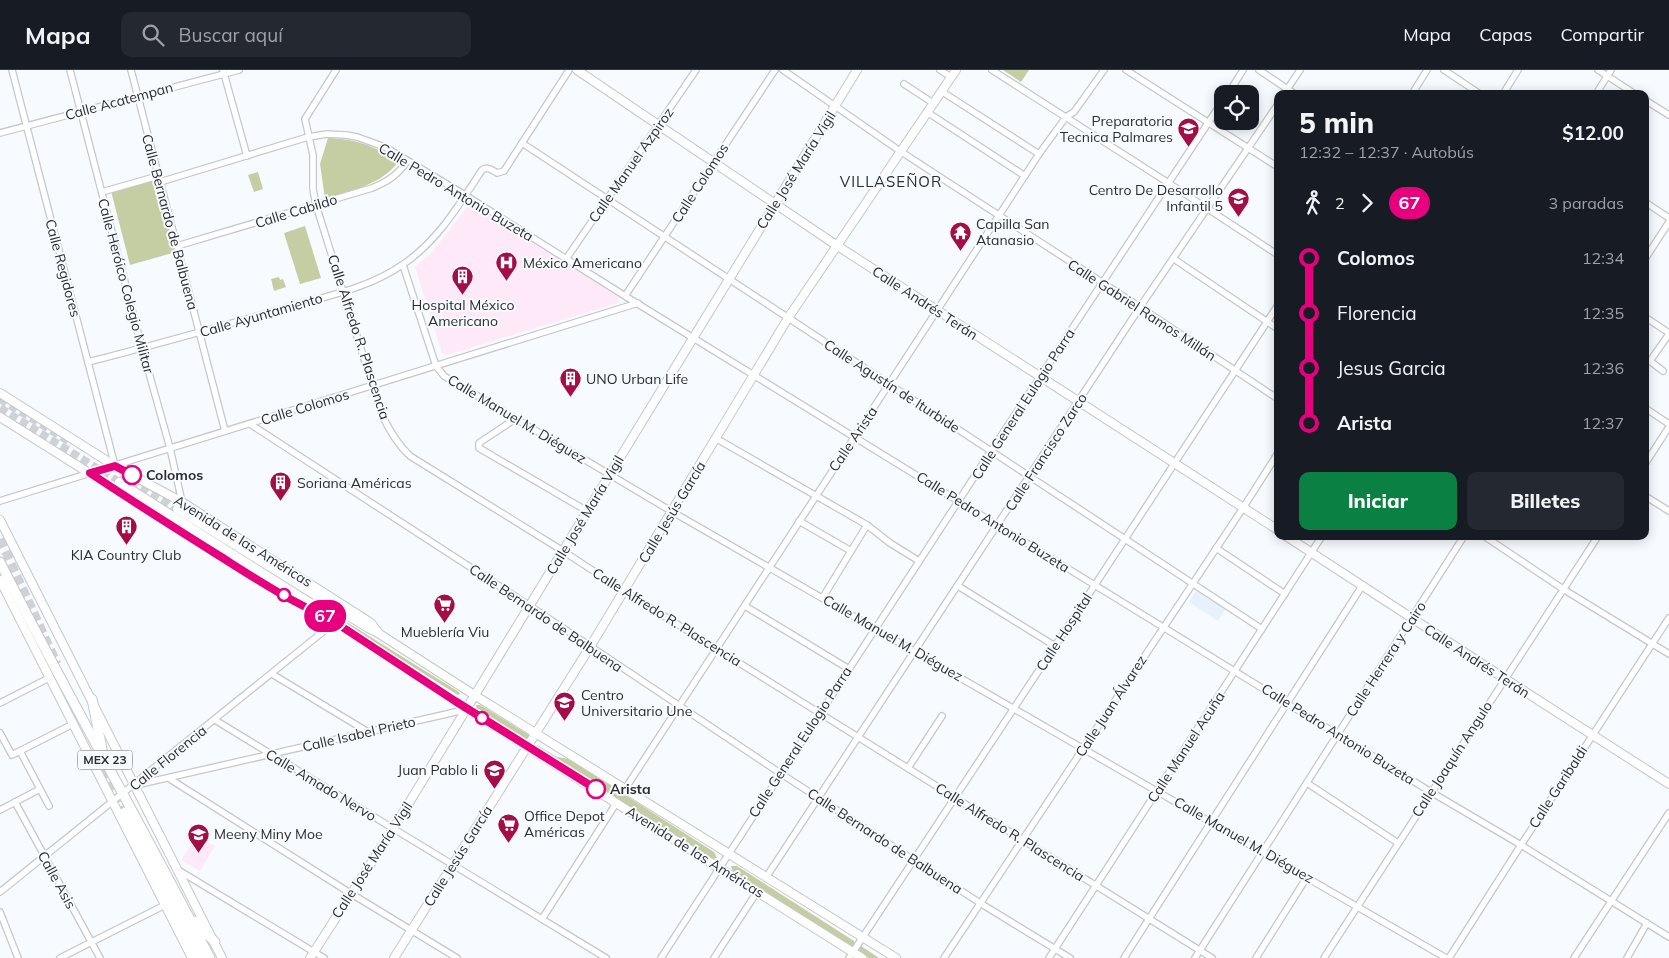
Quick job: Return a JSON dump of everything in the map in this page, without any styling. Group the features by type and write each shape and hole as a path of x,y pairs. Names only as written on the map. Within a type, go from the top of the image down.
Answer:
{"main road":[{"name":"Calle Andrés Terán","path":"576,70 714,161 836,245 1274,527"},
{"name":"Calle José María Vigil","path":"311,955 393,829 856,70"},
{"name":"Calle Jesús García","path":"394,958 590,647 671,511 717,439 788,318 956,70"},
{"name":"Avenida de las Américas","path":"0,393 115,466 182,502 371,623 378,633"},
{"name":"Avenida de las Américas","path":"0,417 264,583 336,622 466,709 719,867 851,955 862,958"},
{"name":"Avenida de las Américas","path":"119,482 315,606 327,617"},
{"name":"Avenida de las Américas","path":"177,509 896,958"},
{"path":"0,520 222,958"},
{"name":"Calle Andrés Terán","path":"1292,540 1504,679 1669,784"},
{"name":"MEX 23","path":"0,562 40,641 124,794 210,958"},
{"path":"0,580 192,958"},
{"path":"92,699 104,759"},
{"path":"125,812 201,958"},
{"path":"187,913 215,942"}],"street":[{"name":"Calle Regidores","path":"12,70 115,466"},
{"name":"Calle Heróico Colegio Militar","path":"70,70 170,448 182,502"},
{"name":"Calle Bernardo de Balbuena","path":"130,70 225,431"},
{"name":"Calle Acatempan","path":"0,133 224,72 239,70"},
{"name":"Calle Alfredo R. Plascencia","path":"336,70 307,115 305,124 313,155 313,189 316,206 381,413 394,439 410,456 1212,958"},
{"name":"Calle Ayuntamiento","path":"88,362 200,333 344,291 378,279 403,265 434,238 451,218 482,170 485,168 497,173 504,171 569,70"},
{"name":"Calle Manuel Azpiroz","path":"566,259 696,70"},
{"name":"Calle Colomos","path":"625,296 775,70"},
{"name":"Calle Gabriel Ramos Millán","path":"783,70 900,151 1274,396"},
{"path":"940,70 951,77"},
{"path":"992,70 1274,252"},
{"name":"Calle Arista","path":"625,789 1039,154 1066,117 1074,112 1104,70"},
{"path":"1126,70 1274,164"},
{"path":"1234,85 1243,70"},
{"path":"1259,70 1285,90"},
{"path":"1287,90 1300,70"},
{"path":"1414,90 1427,70"},
{"path":"1444,70 1474,90"},
{"path":"1506,90 1518,70"},
{"path":"1598,70 1629,90"},
{"path":"1598,90 1611,70"},
{"path":"224,72 247,156"},
{"path":"904,84 933,103"},
{"path":"941,91 1039,154"},
{"path":"1649,102 1669,115"},
{"name":"Calle Francisco Zarco","path":"767,876 1140,307 1274,110"},
{"path":"927,112 1025,176"},
{"name":"Calle General Eulogio Parra","path":"661,958 991,451 1214,115"},
{"name":"Calle Pedro Antonio Buzeta","path":"102,192 247,156 308,137 336,134 358,137 376,143 465,195 754,376 1431,792 1521,844 1669,937"},
{"name":"Calle Agustín de Iturbide","path":"522,144 1262,629"},
{"name":"Calle Cabildo","path":"177,246 316,206 383,184 395,176 406,160"},
{"path":"1649,205 1669,218"},
{"path":"1649,253 1669,222"},
{"path":"1174,259 1274,326"},
{"name":"Calle Manuel M. Diéguez","path":"403,265 436,366 444,376 671,511 1448,958"},
{"name":"Calle Colomos","path":"0,501 638,303"},
{"name":"Calle Hospital","path":"851,955 1274,311"},
{"path":"1649,320 1669,334 1650,361 1663,371"},
{"path":"1649,411 1669,426 1649,458"},
{"path":"515,419 479,443 480,448 587,511"},
{"name":"Calle Bernardo de Balbuena","path":"250,424 529,606 780,774 980,903 1070,958"},
{"path":"717,439 867,525 890,543 919,561"},
{"name":"Calle Juan Álvarez","path":"944,958 1274,459"},
{"path":"1649,499 1669,512"},
{"path":"799,521 851,551"},
{"path":"823,597 867,525"},
{"name":"Calle Manuel Acuña","path":"1049,958 1320,540"},
{"name":"Calle Herrera y Cairo","path":"1195,958 1461,540"},
{"path":"1490,540 1669,654"},
{"name":"Calle Joaquín Angulo","path":"1324,958 1594,540"},
{"path":"1216,548 1285,594"},
{"path":"958,586 1055,646"},
{"path":"1124,958 1362,586"},
{"path":"745,606 848,669"},
{"name":"Calle Garibaldi","path":"1448,958 1669,618"},
{"name":"Calle Florencia","path":"0,892 336,622"},
{"path":"272,674 368,732"},
{"path":"0,703 49,678"},
{"name":"Calle Isabel Prieto","path":"134,786 466,709"},
{"path":"908,768 942,716"},
{"name":"Calle Amado Nervo","path":"215,720 606,958"},
{"path":"0,733 12,755 73,724"},
{"path":"20,751 49,806"},
{"path":"170,779 350,893 458,958"},
{"path":"1307,783 1398,843"},
{"path":"0,810 40,789"},
{"name":"Calle Asis","path":"15,802 100,958"},
{"path":"542,919 617,802"},
{"path":"1574,958 1669,813"},
{"path":"176,869 311,955 324,958"},
{"path":"1256,958 1307,877"},
{"path":"714,958 757,892"},
{"path":"60,958 165,905"},
{"path":"0,912 18,958"},
{"path":"1627,958 1647,923"}],"shaded area":[{"name":"México Americano","path":"475,203 618,297 618,303 447,355 442,353 415,267 432,252 467,207"},
{"path":"1197,589 1226,608 1218,621 1189,602"},
{"name":"Meeny Miny Moe","path":"197,836 215,846 200,871 181,860"}],"green space":[{"path":"1003,70 1029,70 1021,82"},
{"path":"328,138 365,144 399,161 392,169 375,181 325,199 320,164"},
{"path":"258,172 263,189 254,192 248,175"},
{"path":"156,175 176,252 130,265 110,187"},
{"path":"305,226 321,278 300,284 284,233"},
{"path":"279,277 280,280 283,279 286,287 274,291 271,279"},
{"path":"322,608 460,694 458,695 322,610"},
{"path":"476,705 480,705 529,735 529,739 525,741 477,710"},
{"path":"537,745 557,757 569,759 714,852 717,858 711,859 537,747"},
{"path":"731,866 737,866 854,941 854,945 850,947 733,871"},
{"path":"861,946 879,958 869,958 858,951"}],"tunnel":[{"path":"0,399 72,443"},
{"path":"0,408 119,482"},
{"path":"122,473 177,509"},
{"path":"0,539 57,664"},
{"path":"105,769 125,812"}],"bus line":[{"name":"67","path":"132,475 115,466 90,473 264,583 327,617 455,701 596,789"}],"place":[{"name":"Preparatoria Tecnica Palmares","path":"1189,148"},
{"name":"Centro De Desarrollo Infantil 5","path":"1239,217"},
{"name":"Capilla San Atanasio","path":"960,251"},
{"name":"México Americano","path":"507,282"},
{"name":"Hospital México Americano","path":"463,296"},
{"name":"UNO Urban Life","path":"570,398"},
{"name":"Colomos","path":"132,475"},
{"name":"Soriana Américas","path":"281,502"},
{"name":"KIA Country Club","path":"126,546"},
{"name":"Mueblería Viu","path":"445,623"},
{"name":"Centro Universitario Une","path":"565,722"},
{"name":"Juan Pablo Ii","path":"494,789"},
{"name":"Arista","path":"596,789"},
{"name":"Office Depot Américas","path":"508,843"},
{"name":"Meeny Miny Moe","path":"198,853"}],"district":[{"name":"VILLASEÑOR","path":"891,182"}]}
